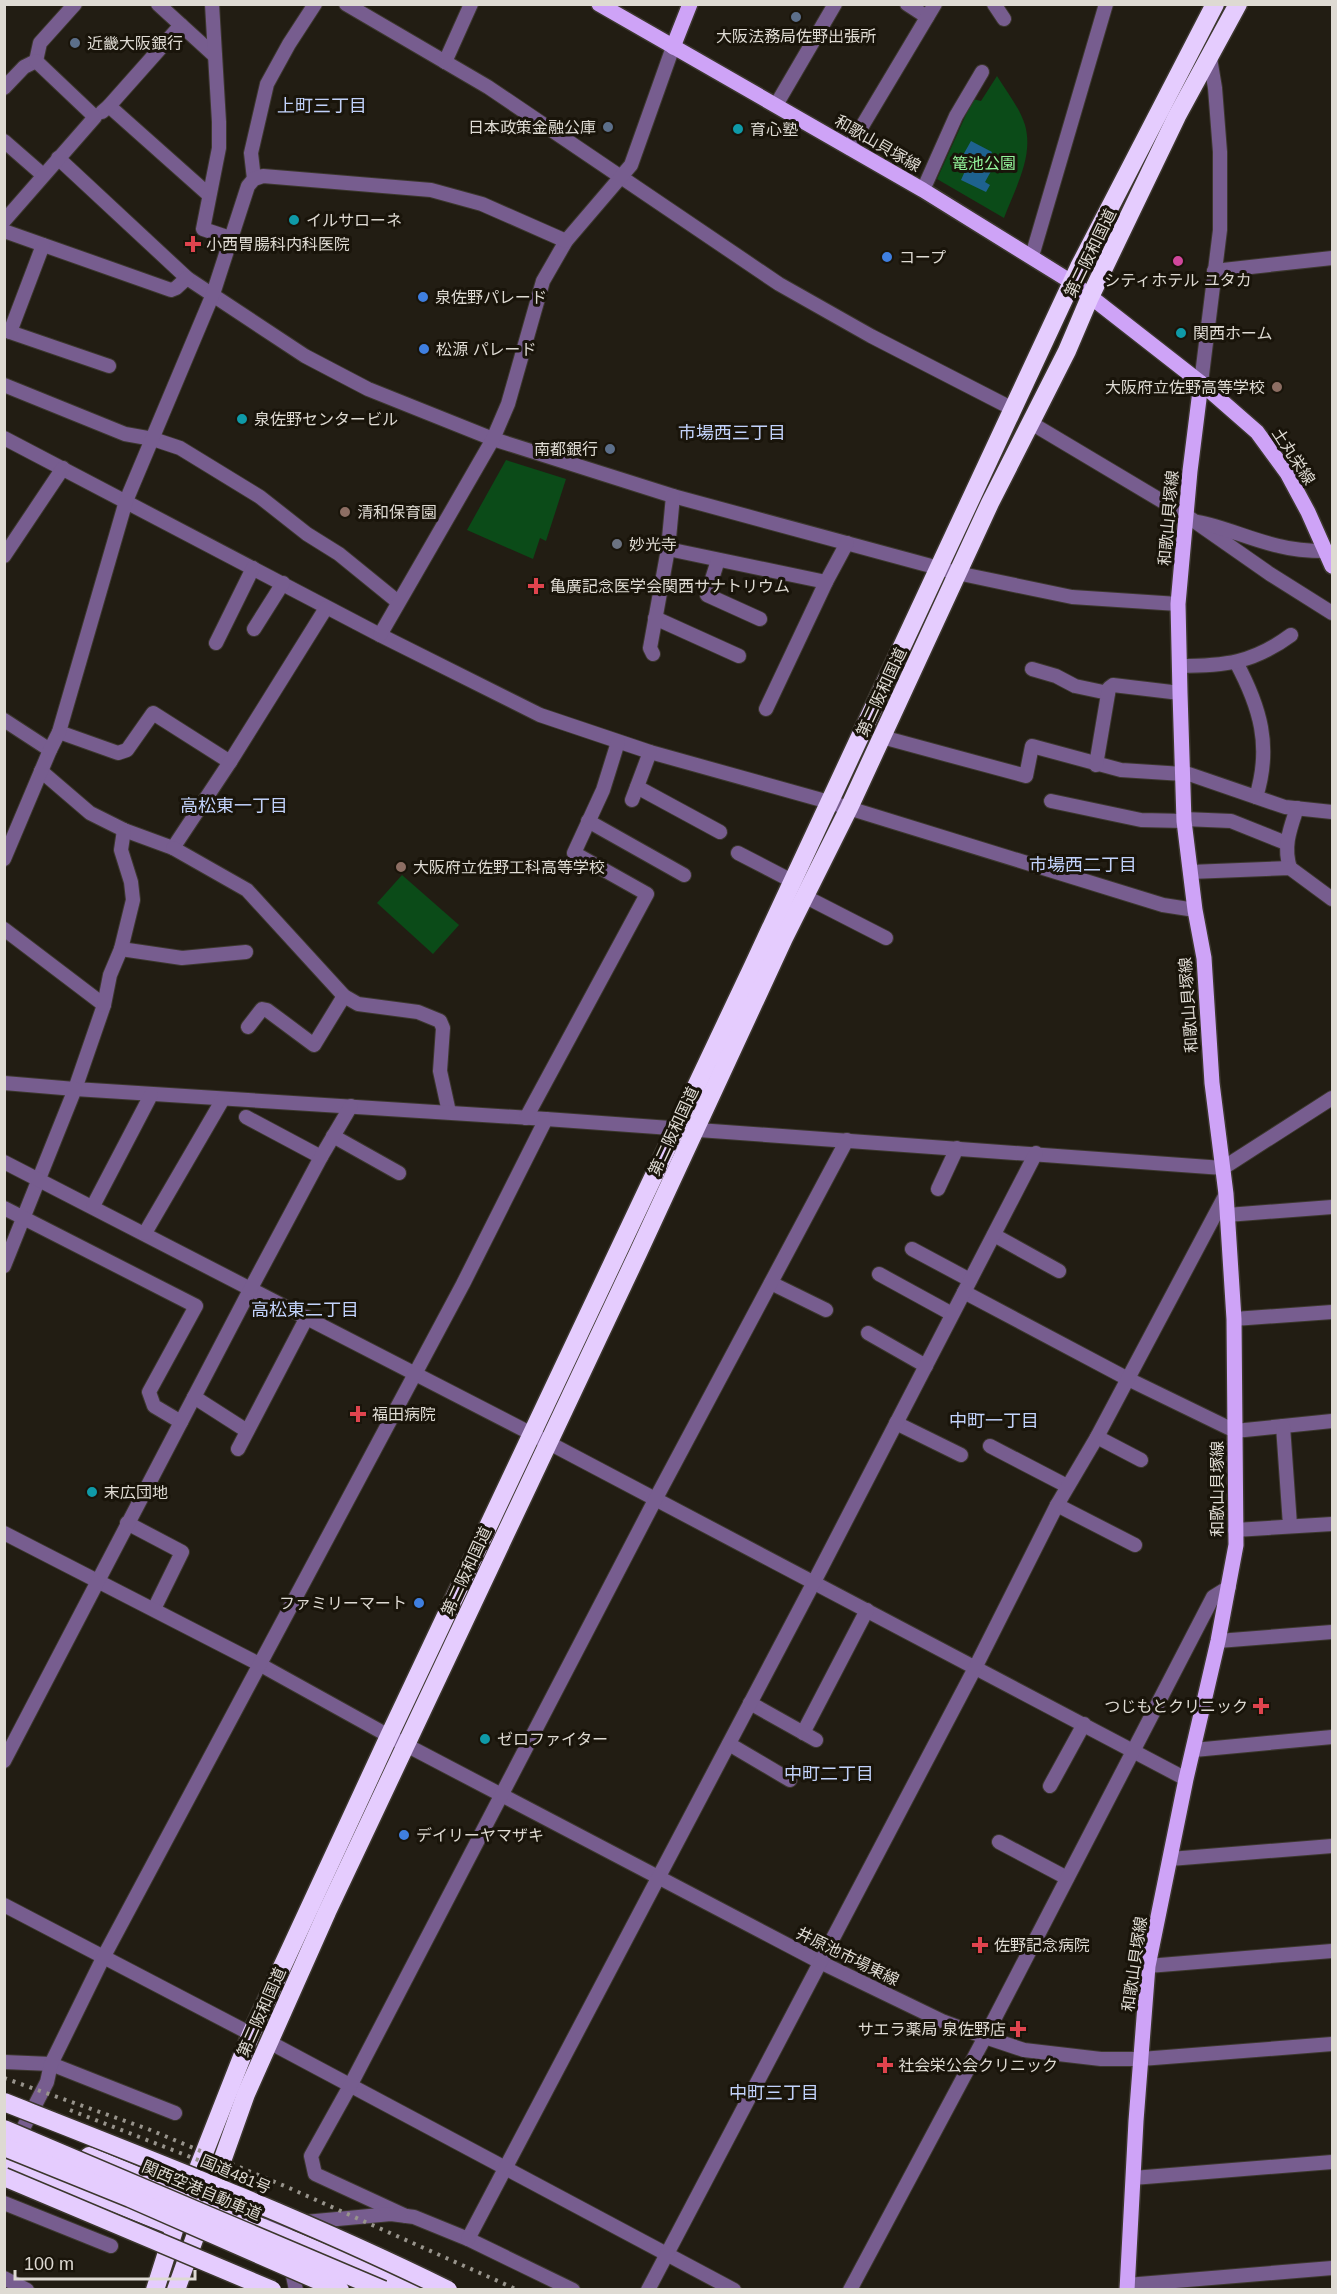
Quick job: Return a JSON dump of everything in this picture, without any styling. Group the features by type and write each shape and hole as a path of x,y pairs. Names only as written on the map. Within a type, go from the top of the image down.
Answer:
{"highway":[{"name":"第二阪和国道","path":"176,2289 246,2094 268,2042 406,1744 675,1128 1084,256 1215,4"},
{"name":"第二阪和国道","path":"155,2289 175,2227 251,2034 389,1736 696,1129 804,897 849,808 957,573 1067,351 1090,297 1177,116 1238,4"},
{"name":"国道481号","path":"4,2103 240,2196 448,2289"},
{"path":"4,2121 14,2129 188,2196 413,2289"},
{"name":"関西空港自動車道","path":"14,2129 383,2289"},
{"path":"5,2161 196,2235 295,2283 328,2289"},
{"path":"5,2161 272,2289"},
{"path":"5,2161 180,2219 340,2289"}],"main road":[{"path":"599,4 673,47 690,4"},
{"name":"和歌山貝塚線","path":"673,47 923,190 1032,256 1073,283 1202,383 1190,471 1190,518 1178,604 1179,666 1184,820 1195,910 1204,958 1212,1083 1226,1194 1234,1319 1236,1545 1218,1641 1186,1779 1148,1966 1127,2287"},
{"name":"土丸栄線","path":"1202,383 1242,418 1272,450 1308,512 1329,556"}],"street":[{"path":"36,61 40,43 75,4"},
{"path":"158,4 215,56"},
{"path":"212,4 219,148 203,230 230,238"},
{"path":"254,179 250,153 267,84 315,4"},
{"path":"346,4 488,87 779,284 871,336 1013,409"},
{"path":"445,62 471,4"},
{"path":"776,105 836,4"},
{"path":"907,4 927,17"},
{"path":"849,148 935,4"},
{"path":"994,4 1004,19"},
{"path":"1032,256 1106,4"},
{"path":"4,221 37,186 42,175 95,117 109,106 181,25"},
{"path":"380,636 493,439 508,404 543,281 566,241 631,165 673,47"},
{"path":"1202,383 1220,230 1220,152 1215,88 1209,58"},
{"path":"4,88 24,67 36,61"},
{"path":"36,61 95,117"},
{"path":"923,190 956,116 982,72"},
{"path":"109,106 209,195"},
{"path":"4,141 42,175"},
{"path":"58,158 188,278 305,356 369,389 493,439 673,496 957,573 1072,597 1178,604"},
{"path":"4,859 59,732 126,501 213,294 248,186 254,179 263,176 430,190 482,204 566,241"},
{"path":"4,231 171,290 188,278"},
{"path":"43,245 7,331 109,366"},
{"path":"1214,271 1332,258"},
{"path":"4,385 125,434 153,439 180,448 260,497 307,534 339,554 398,602"},
{"path":"1031,423 1190,518 1332,613"},
{"path":"4,438 253,567 380,636 540,716 650,752 829,802 1163,905 1195,910"},
{"path":"4,556 63,468"},
{"path":"653,654 650,648 668,549 673,496"},
{"path":"1190,518 1277,546 1329,556"},
{"path":"766,709 847,543"},
{"path":"668,549 826,582"},
{"path":"718,560 707,595 760,619"},
{"path":"216,643 253,567"},
{"path":"254,629 283,583"},
{"path":"173,848 327,608"},
{"path":"655,618 739,656"},
{"path":"1179,666 1215,666 1258,656 1291,635"},
{"path":"1236,662 1250,688 1262,723 1264,748 1262,777 1256,797"},
{"path":"1032,669 1056,676 1075,687 1108,693"},
{"path":"1096,765 1109,688 1113,685 1180,693"},
{"path":"59,732 118,753 127,750 153,713 230,762"},
{"path":"4,720 50,750"},
{"path":"882,737 1026,776 1032,746 1121,770 1183,773 1285,807 1332,812"},
{"path":"526,1118 647,894 574,853 603,790 618,742"},
{"path":"650,752 635,794 720,832"},
{"path":"41,771 90,813 124,830 173,848 247,890 344,996 358,1004 418,1012 440,1021 444,1028 440,1071 449,1112"},
{"path":"1051,801 1141,820 1231,821 1286,843"},
{"path":"1297,808 1286,843 1290,868 1332,899"},
{"path":"588,821 684,875"},
{"path":"4,1266 25,1219 75,1089 121,949 133,900 131,882 121,850 124,830"},
{"path":"738,853 792,881"},
{"path":"1190,872 1263,871 1290,868"},
{"path":"804,897 886,938"},
{"path":"4,929 104,1005"},
{"path":"121,949 182,958 246,952"},
{"path":"248,1027 262,1009 267,1010 314,1045 344,996"},
{"path":"4,1083 152,1095 696,1129 1223,1168 1331,1100"},
{"path":"93,1206 152,1095"},
{"path":"145,1233 223,1099"},
{"path":"4,1761 251,1288 351,1106"},
{"path":"246,1117 321,1157"},
{"path":"5,2161 14,2129 47,2082 51,2064 104,1956 462,1284 546,1119"},
{"path":"333,1136 399,1173"},
{"path":"406,2216 315,2174 311,2156 848,1140"},
{"path":"938,1189 957,1148"},
{"path":"468,2239 814,1582 1036,1153"},
{"path":"4,1162 540,1438 1186,1779"},
{"path":"648,2289 975,1668 1067,1486 1097,1437 1226,1194"},
{"path":"1227,1215 1332,1207"},
{"path":"4,1208 196,1306 149,1392 154,1406 181,1422"},
{"path":"993,1235 1059,1271"},
{"path":"912,1249 967,1286 1128,1379 1235,1431 1332,1421"},
{"path":"879,1274 952,1314"},
{"path":"771,1283 826,1310"},
{"path":"1234,1319 1332,1312"},
{"path":"238,1449 307,1317"},
{"path":"868,1334 926,1366"},
{"path":"194,1397 247,1431"},
{"path":"896,1423 961,1455"},
{"path":"1283,1426 1290,1526"},
{"path":"1097,1437 1141,1460"},
{"path":"990,1446 1067,1486"},
{"path":"1057,1505 1135,1545"},
{"path":"127,1523 182,1552 154,1609"},
{"path":"1235,1530 1332,1524"},
{"name":"井原池市場東線","path":"4,1533 259,1664 389,1736 820,1962 942,2021 1024,2050 1101,2059 1141,2059 1332,2044"},
{"path":"850,2289 985,2037 1213,1597 1229,1587"},
{"path":"803,1732 867,1610"},
{"path":"1218,1641 1332,1632"},
{"path":"750,1703 816,1740"},
{"path":"1050,1786 1084,1724"},
{"path":"1194,1750 1332,1737"},
{"path":"729,1744 790,1780"},
{"path":"999,1842 1067,1878"},
{"path":"1170,1859 1332,1846"},
{"path":"4,1905 251,2034"},
{"path":"1148,1966 1332,1951"},
{"path":"268,2042 734,2289"},
{"path":"4,2062 51,2064 175,2113"},
{"path":"1133,2178 1332,2162"},
{"path":"4,2203 111,2246"},
{"path":"260,2226 391,2214 414,2217 468,2239 573,2289"},
{"path":"1127,2287 1332,2268"},
{"path":"4,2278 27,2289"}],"green space":[{"name":"篭池公園","path":"997,76 1020,112 1027,137 1022,172 1004,218 937,179 973,99 981,101"},
{"path":"506,460 566,479 546,541 540,538 533,559 467,530"},
{"path":"402,875 459,925 433,954 377,903"}],"water":[{"path":"971,141 992,152 988,160 995,164 985,182 990,185 986,192 961,180 966,169 958,164"}],"railway":[{"path":"4,2078 148,2129 287,2187 518,2290"},
{"path":"70,2110 229,2172"}],"place":[{"name":"大阪法務局佐野出張所","path":"796,17"},
{"name":"近畿大阪銀行","path":"75,43"},
{"name":"日本政策金融公庫","path":"608,127"},
{"name":"育心塾","path":"738,129"},
{"name":"イルサローネ","path":"294,220"},
{"name":"小西胃腸科内科医院","path":"193,244"},
{"name":"コープ","path":"887,257"},
{"name":"シティホテル ユタカ","path":"1178,261"},
{"name":"泉佐野パレード","path":"423,297"},
{"name":"関西ホーム","path":"1181,333"},
{"name":"松源 パレード","path":"424,349"},
{"name":"大阪府立佐野高等学校","path":"1277,387"},
{"name":"泉佐野センタービル","path":"242,419"},
{"name":"南都銀行","path":"610,449"},
{"name":"清和保育園","path":"345,512"},
{"name":"妙光寺","path":"617,544"},
{"name":"亀廣記念医学会関西サナトリウム","path":"536,586"},
{"name":"大阪府立佐野工科高等学校","path":"401,867"},
{"name":"福田病院","path":"358,1414"},
{"name":"末広団地","path":"92,1492"},
{"name":"ファミリーマート","path":"419,1603"},
{"name":"つじもとクリニック","path":"1261,1706"},
{"name":"ゼロファイター","path":"485,1739"},
{"name":"デイリーヤマザキ","path":"404,1835"},
{"name":"佐野記念病院","path":"980,1945"},
{"name":"サエラ薬局 泉佐野店","path":"1018,2029"},
{"name":"社会栄公会クリニック","path":"885,2065"}],"district":[{"name":"上町三丁目","path":"322,106"},
{"name":"市場西三丁目","path":"732,433"},
{"name":"高松東一丁目","path":"234,806"},
{"name":"市場西二丁目","path":"1083,865"},
{"name":"高松東二丁目","path":"305,1310"},
{"name":"中町一丁目","path":"994,1421"},
{"name":"中町二丁目","path":"829,1774"},
{"name":"中町三丁目","path":"774,2093"}]}
